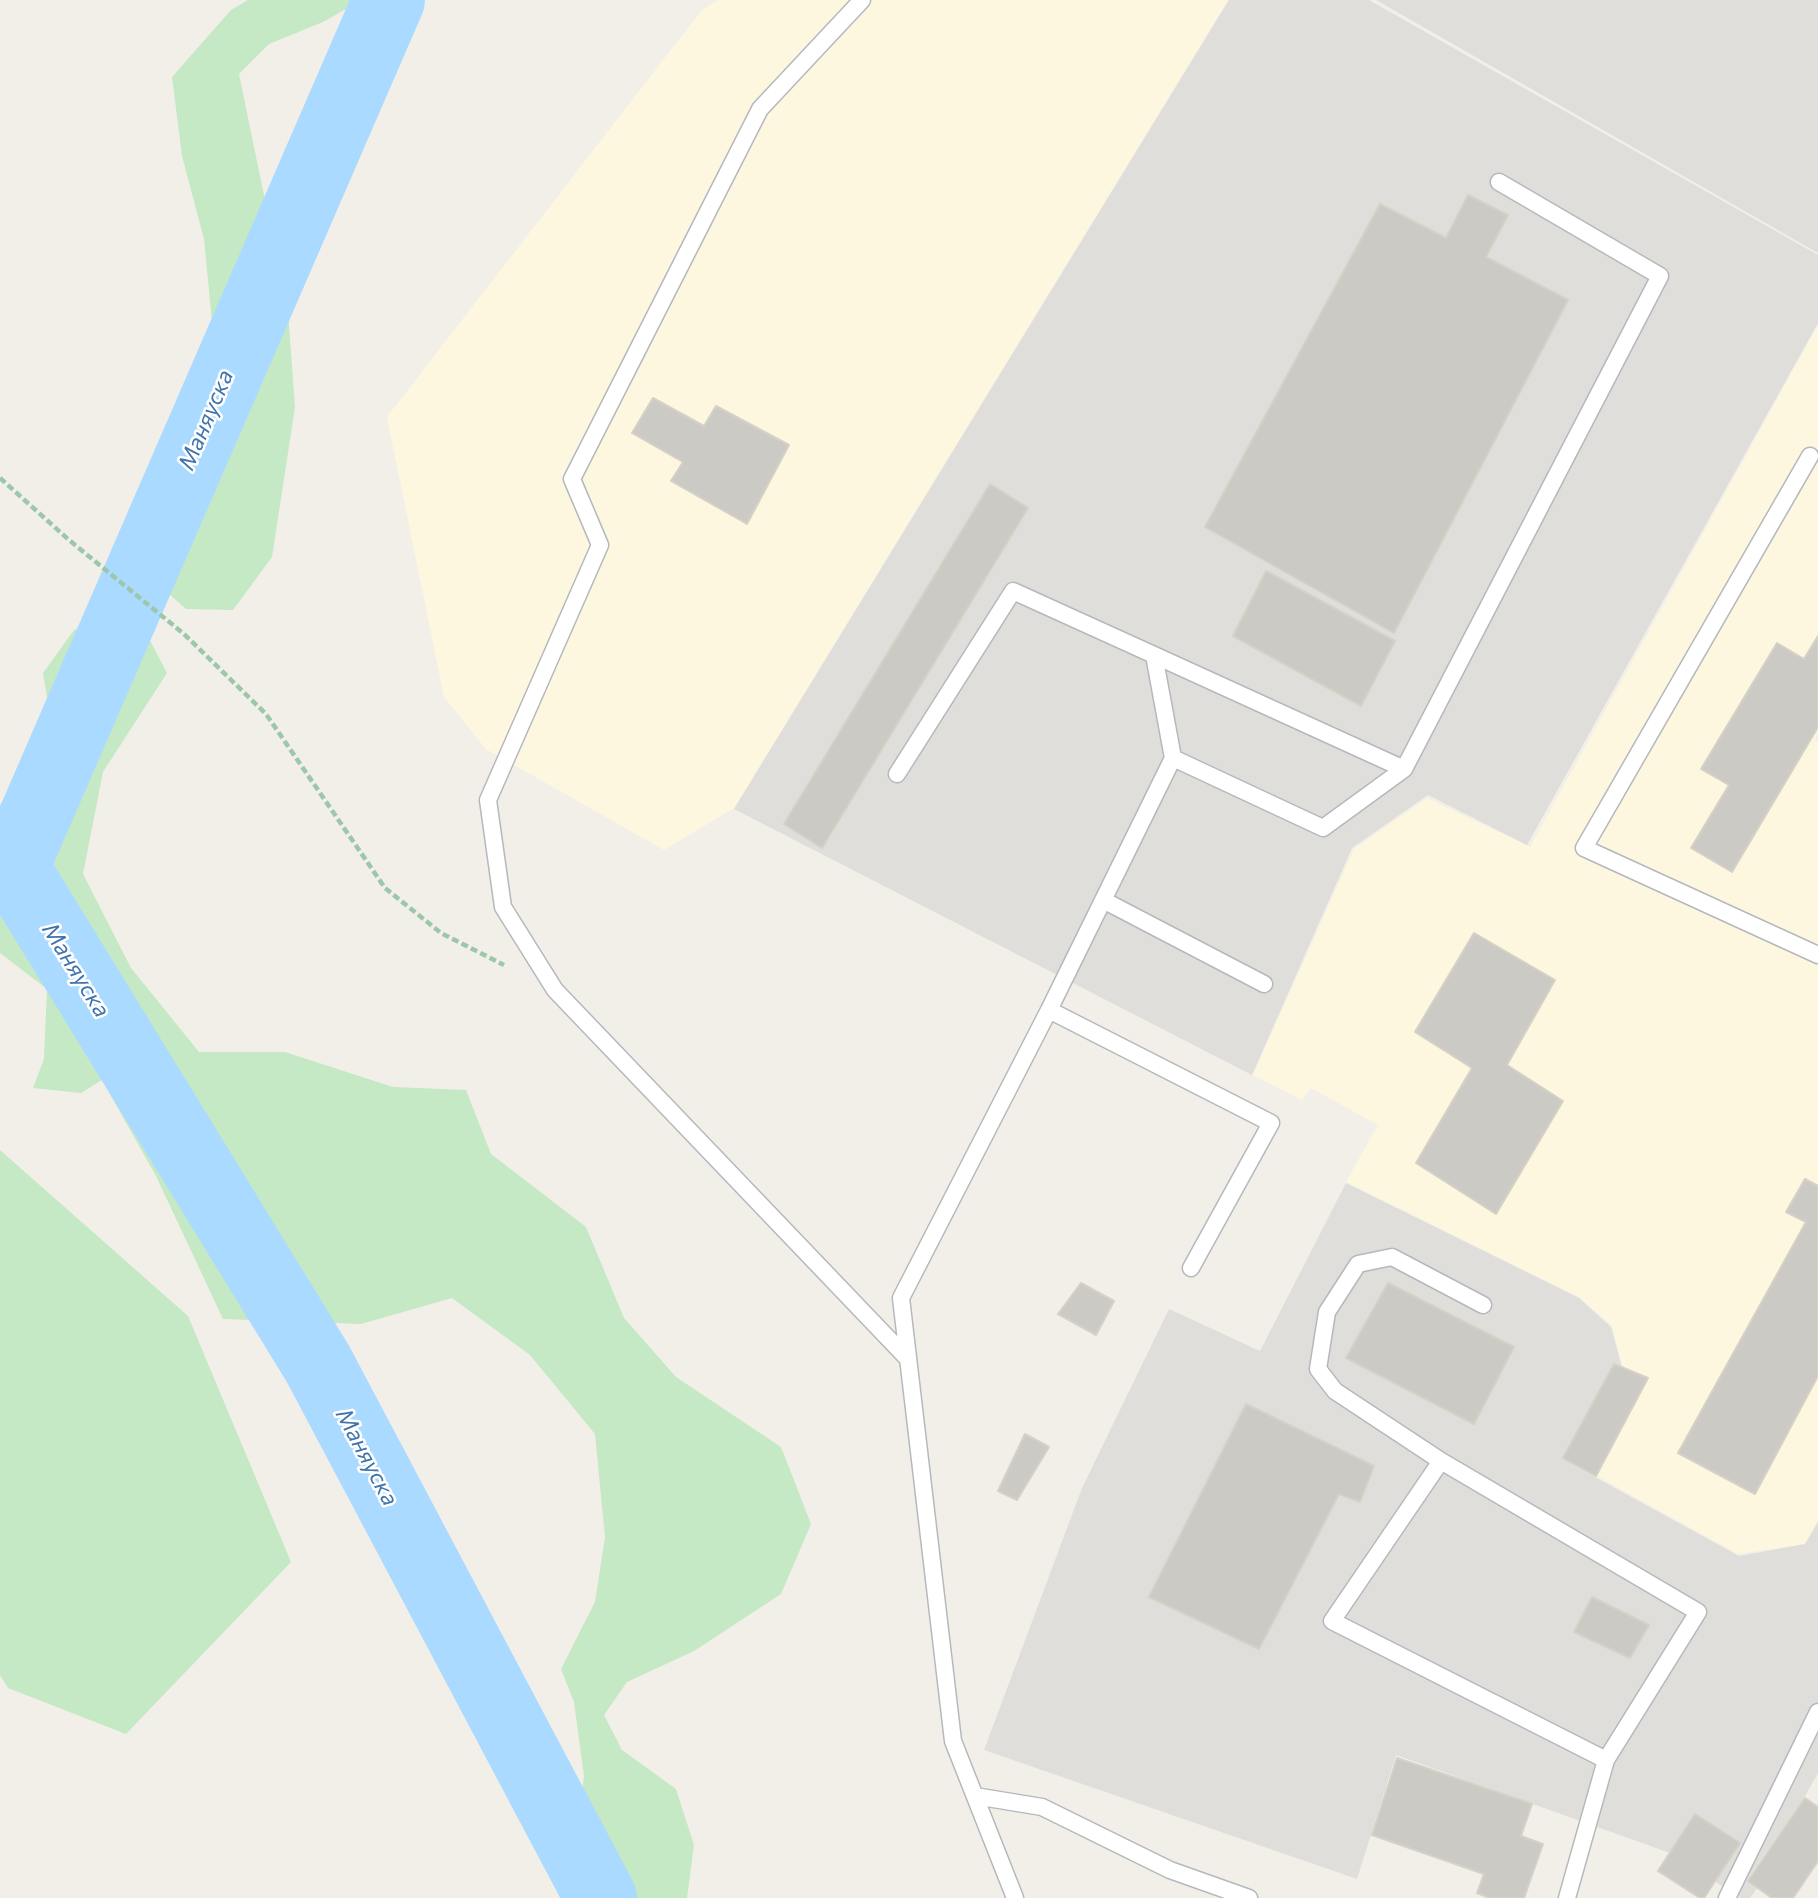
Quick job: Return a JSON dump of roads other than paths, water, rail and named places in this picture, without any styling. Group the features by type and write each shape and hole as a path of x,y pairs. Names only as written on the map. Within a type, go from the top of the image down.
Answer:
{"lane":[{"path":"862,0 760,109 572,479 600,545 488,800 503,907 555,990 908,1359"},
{"path":"1173,758 1323,828 1404,769 1660,276 1499,182"},
{"path":"1810,456 1584,848 1818,955"},
{"path":"897,774 1013,591 1404,769"},
{"path":"1014,1898 953,1741 901,1298 1049,1010 1173,758 1154,655"},
{"path":"1103,900 1264,984"},
{"path":"1049,1010 1271,1123 1191,1268"},
{"path":"1483,1305 1392,1257 1358,1264 1327,1311 1318,1369 1335,1391 1441,1461 1698,1612 1606,1760 1567,1898"},
{"path":"1441,1461 1332,1621 1606,1760"},
{"path":"1727,1898 1818,1712"},
{"path":"975,1797 1042,1807 1170,1870 1249,1898"}],"waterway":[{"name":"Маняуска","path":"389,0 13,867 318,1364 601,1898"}]}
